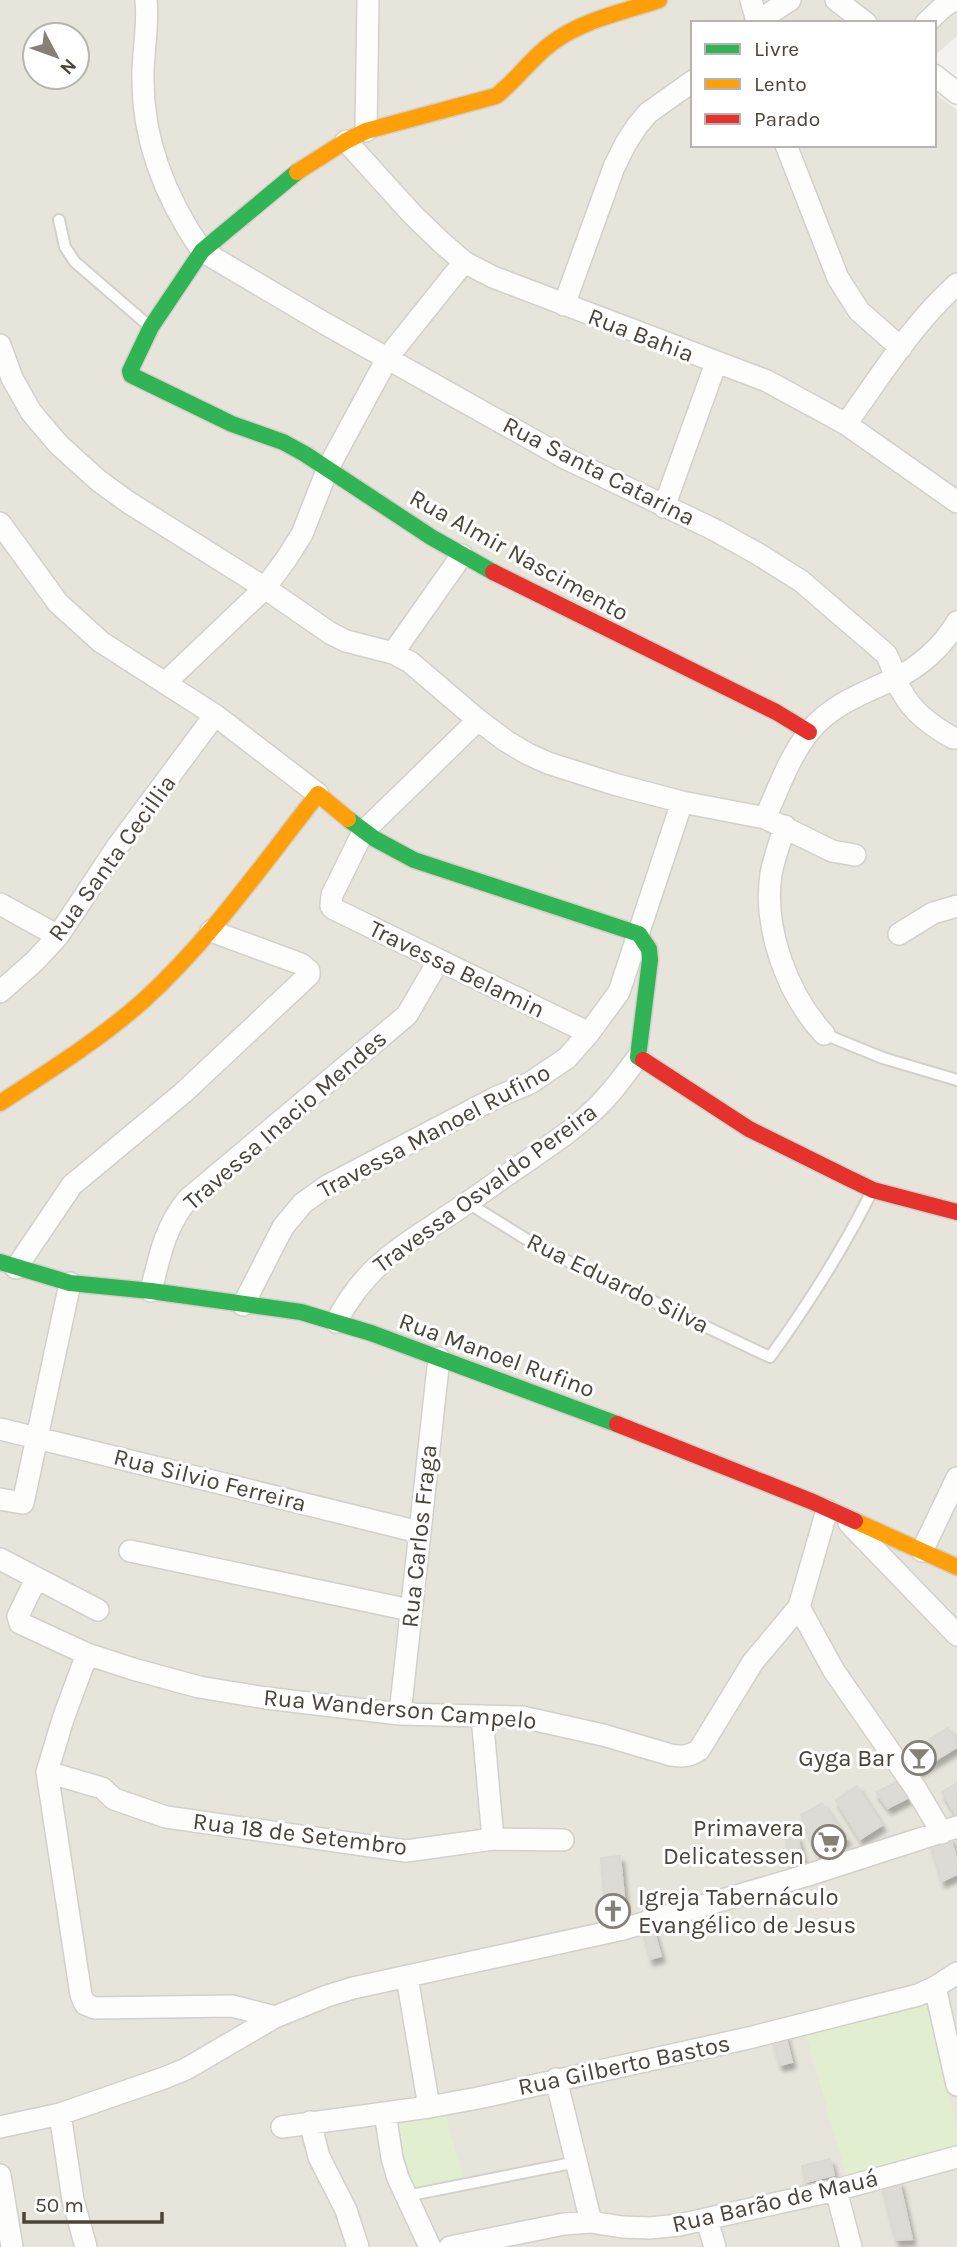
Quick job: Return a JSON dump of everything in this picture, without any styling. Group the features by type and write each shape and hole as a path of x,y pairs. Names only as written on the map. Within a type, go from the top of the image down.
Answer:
{"street":[{"path":"146,0 142,78 150,145 172,199 189,233 202,251"},
{"path":"366,131 368,0"},
{"path":"150,327 202,251 296,173 366,131 496,96 514,82 552,42 564,34 659,0"},
{"path":"751,0 756,21"},
{"path":"758,21 790,0"},
{"path":"836,0 863,21"},
{"path":"928,21 954,0"},
{"path":"936,77 957,93"},
{"path":"564,305 614,167 626,144 648,113 691,82"},
{"name":"Rua Bahia","path":"346,141 413,215 464,262 493,277 564,305 767,381 846,424 957,502"},
{"path":"787,147 838,278 859,311 901,348"},
{"name":"Rua Santa Catarina","path":"202,251 324,323 554,451 715,530 801,581 886,654 909,704 939,730 953,738"},
{"path":"166,682 265,588 302,534 328,468 388,357 464,262"},
{"path":"846,424 901,348 944,295 957,284"},
{"name":"Rua Almir Nascimento","path":"150,327 130,371 134,379 232,424 283,442 462,555 608,631 776,712 809,732"},
{"path":"0,345 12,378 31,412 75,461 128,502 338,637 361,646 393,653 426,674 506,741 548,763 682,802 775,822 832,851 855,856"},
{"path":"664,507 716,363"},
{"path":"0,523 58,603 102,642 215,715 363,832 414,860 639,934 649,949 650,960 638,1057 748,1129 873,1190 957,1212"},
{"path":"393,653 462,555"},
{"path":"824,1034 808,1017 775,944 771,913 771,874 775,822 784,777 809,732 845,703 918,665 937,648 957,622"},
{"name":"Rua Santa Cecillia","path":"0,992 58,936 117,846 215,715"},
{"path":"363,832 478,720"},
{"path":"0,1103 67,1059 141,1003 211,931 318,794"},
{"name":"Travessa Manoel Rufino","path":"243,1305 283,1227 303,1203 327,1186 495,1098 530,1083 567,1058 589,1033 619,992 682,802"},
{"name":"Travessa Belamin","path":"363,832 330,901 334,909 589,1033"},
{"path":"0,904 58,936"},
{"path":"899,934 933,913 957,906"},
{"path":"8,1265 72,1185 183,1093 309,975 309,971 301,964 211,931"},
{"name":"Travessa Inacio Mendes","path":"151,1291 169,1229 188,1199 407,1015 439,960"},
{"name":"Travessa Osvaldo Pereira","path":"335,1322 346,1302 372,1269 392,1252 568,1133 616,1087 638,1057"},
{"name":"Rua Manoel Rufino","path":"8,1265 70,1283 151,1291 301,1312 372,1333 586,1412 834,1511 957,1567"},
{"path":"0,1499 23,1503 70,1283"},
{"name":"Rua Carlos Fraga","path":"400,1714 439,1358"},
{"name":"Rua Silvio Ferreira","path":"0,1429 419,1532"},
{"path":"922,1551 957,1478"},
{"path":"0,2127 60,2113 186,2069 275,2017 327,1996 623,1929 949,1830 916,1788 834,1671 799,1607 834,1511 957,1635"},
{"path":"130,1551 411,1610"},
{"path":"0,1559 98,1610"},
{"name":"Rua Wanderson Campelo","path":"36,1579 18,1620 23,1626 87,1654 133,1669 199,1686 266,1698 400,1714 522,1717 603,1735 671,1755 692,1755 699,1749 753,1661 799,1607"},
{"path":"87,1654 47,1772 80,1995 85,2004 95,2008 232,2006 275,2017"},
{"path":"482,1716 493,1839"},
{"name":"Rua 18 de Setembro","path":"47,1772 102,1788 114,1799 166,1817 406,1852 493,1839 563,1840"},
{"name":"Rua Gilberto Bastos","path":"282,2127 478,2098 753,2037 890,2003 935,1987 957,1973"},
{"path":"407,1977 429,2107"},
{"path":"935,1987 957,2085"},
{"path":"556,2079 591,2222"},
{"path":"60,2113 73,2200 86,2247"},
{"path":"385,2113 392,2158 430,2247"},
{"path":"310,2122 318,2157 346,2210 358,2247"},
{"name":"Rua Barão de Mauá","path":"450,2247 564,2224 591,2222 650,2228 707,2220 836,2190 957,2157"},
{"path":"0,2175 12,2247"},
{"path":"836,2190 851,2247"},
{"path":"707,2220 715,2247"}],"lane":[{"path":"59,220 65,247 75,262 150,327"},
{"path":"824,1034 883,1058 957,1080"},
{"name":"Rua Eduardo Silva","path":"468,1203 542,1249 770,1357 843,1249 873,1190"},
{"path":"406,2196 577,2162"}],"shaded area":[{"path":"0,0 957,0 957,36 936,54 936,21 691,21 691,147 936,147 936,94 957,110 957,2247 0,2247"}],"green space":[{"path":"927,2005 957,2129 957,2152 848,2182 806,2035"},
{"path":"445,2112 463,2179 415,2189 394,2126"}],"building":[{"path":"948,1728 957,1747 918,1771 907,1754"},
{"path":"901,1780 911,1796 888,1808 876,1792"},
{"path":"957,1783 957,1814 956,1815 942,1792"},
{"path":"857,1786 882,1825 860,1839 836,1800"},
{"path":"822,1803 847,1839 818,1856 801,1815"},
{"path":"797,1836 804,1863 789,1866 786,1838"},
{"path":"950,1837 957,1861 957,1874 942,1881 930,1843"},
{"path":"620,1856 626,1916 606,1918 601,1858"},
{"path":"653,1928 661,1956 650,1959 643,1931"},
{"path":"785,2034 792,2062 780,2065 772,2038"},
{"path":"830,2159 834,2175 806,2182 802,2166"},
{"path":"899,2181 912,2239 896,2240 882,2186"}],"traffic: fast":[{"path":"297,172 202,251 151,327 130,371 131,375 232,424 283,442 431,537 493,572"},
{"path":"348,819 375,839 414,860 639,934 649,949 650,960 638,1057 643,1060"},
{"path":"0,1262 70,1283 151,1291 301,1312 371,1333 617,1424"}],"traffic: slow":[{"path":"297,172 366,131 496,96 544,49 564,35 590,22 659,0"},
{"path":"0,1103 109,1029 167,978 235,901 318,794 348,819"},
{"path":"855,1521 957,1567"}],"traffic: jam":[{"path":"493,572 776,712 809,732"},
{"path":"643,1060 749,1129 848,1178 873,1190 957,1212"},
{"path":"617,1424 855,1521"}],"place":[{"name":"Gyga Bar","path":"919,1758"},
{"name":"Primavera Delicatessen","path":"829,1842"},
{"name":"Igreja Tabernáculo Evangélico de Jesus","path":"613,1911"}]}
